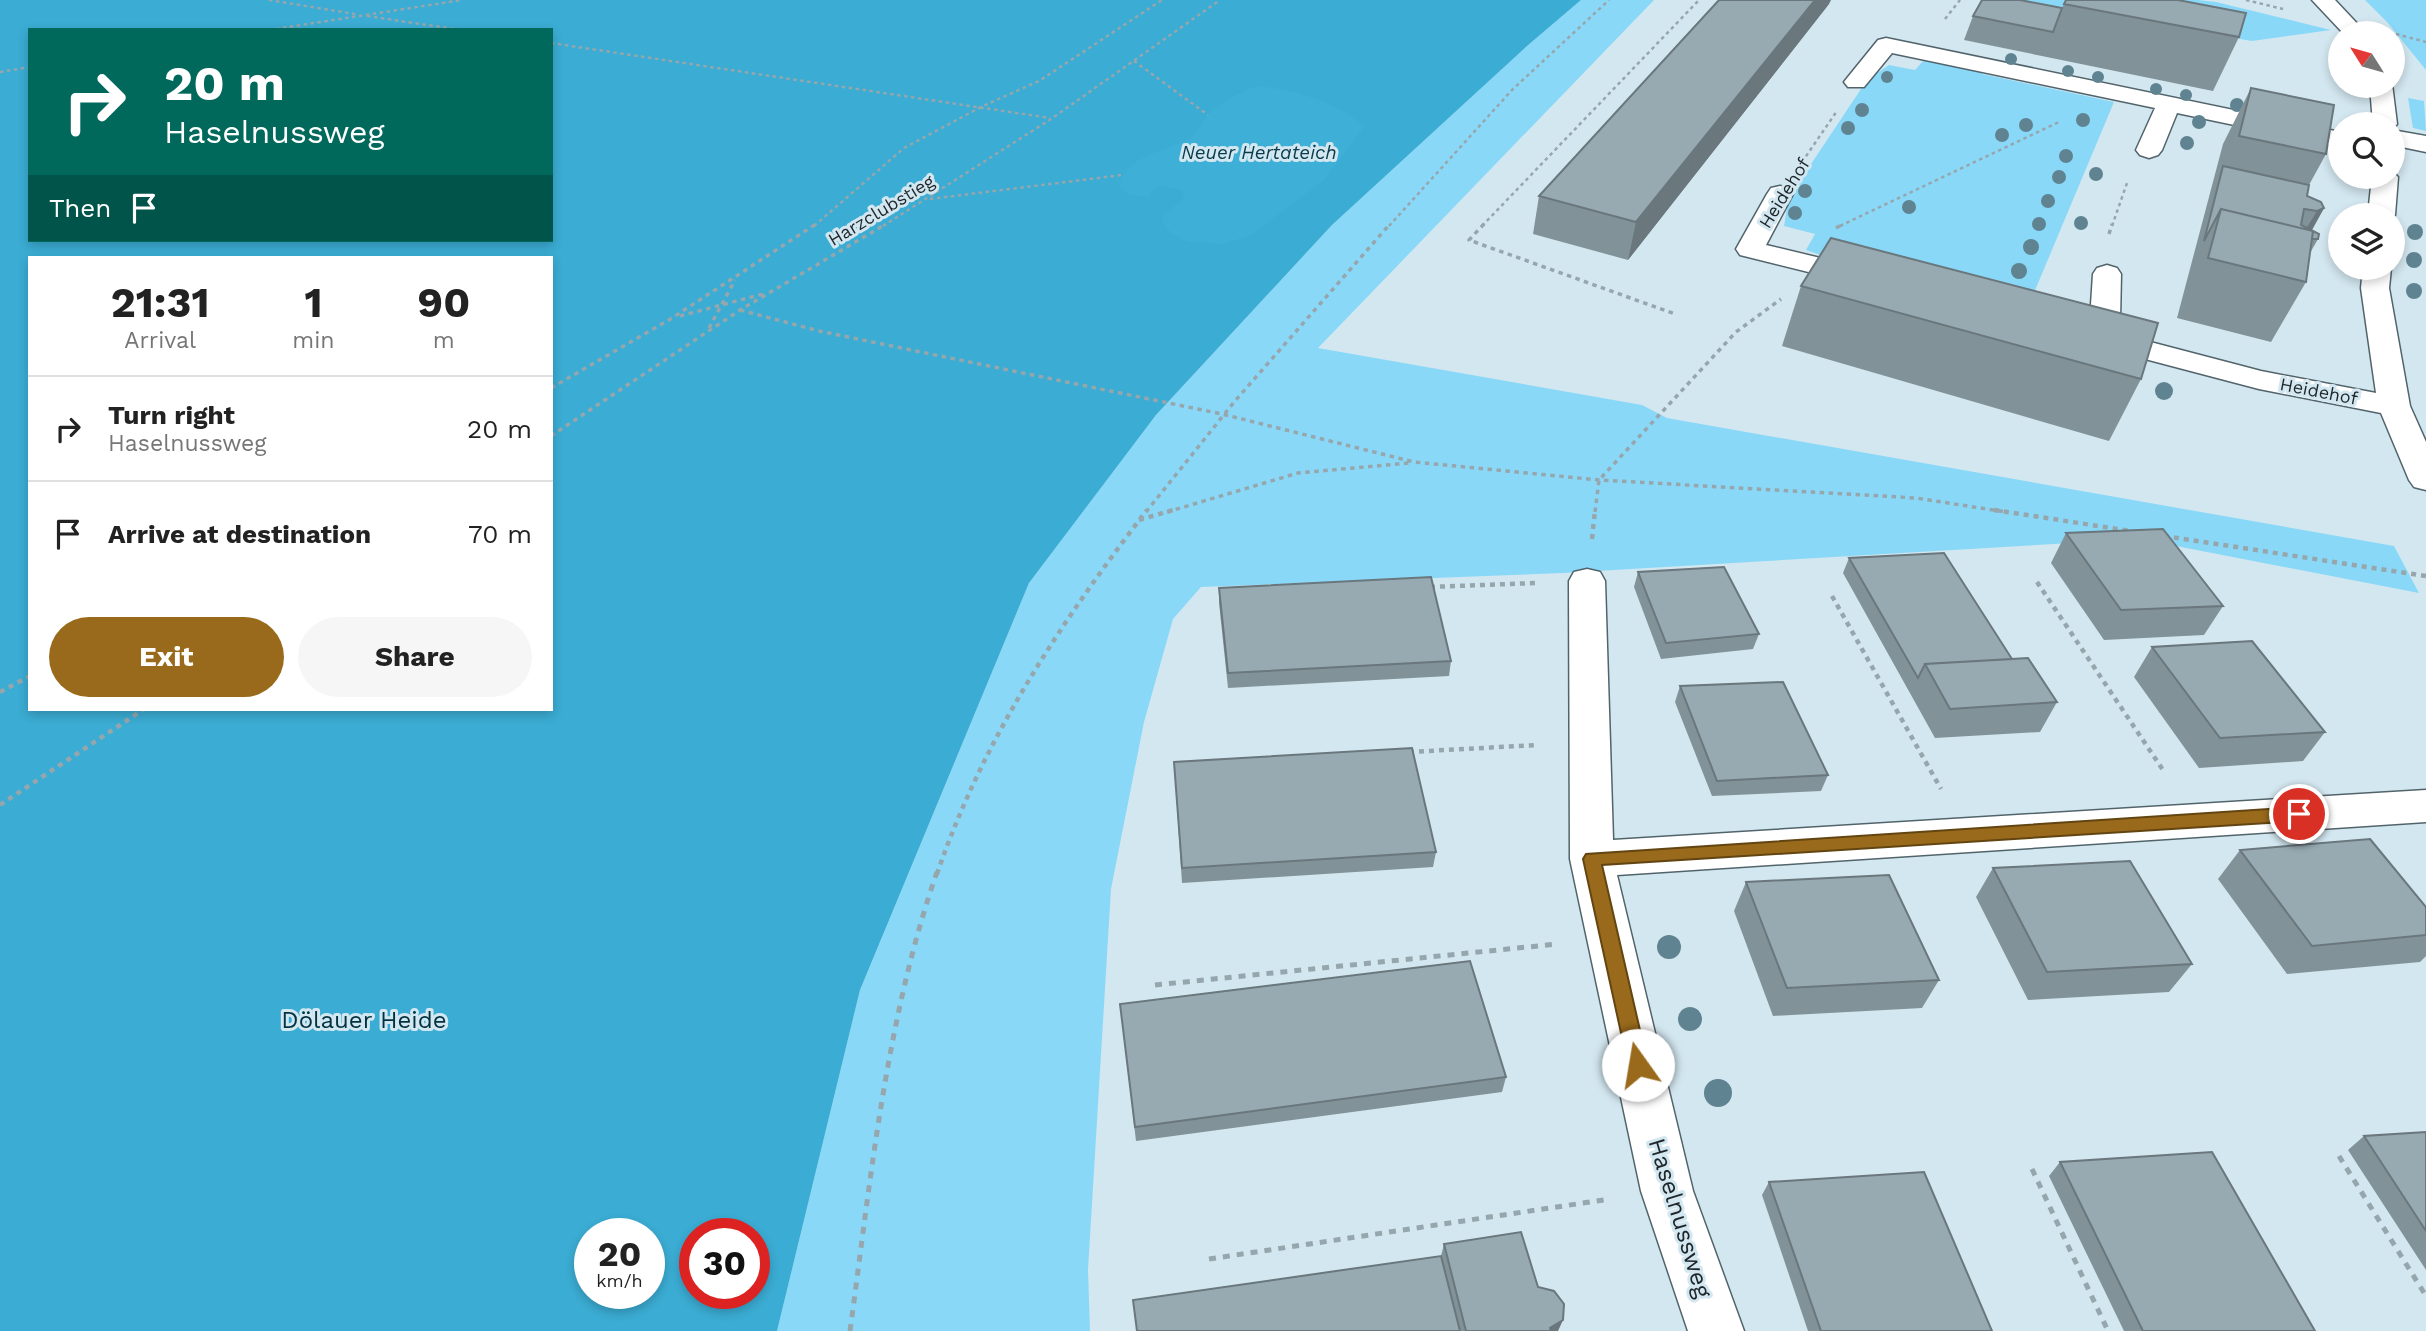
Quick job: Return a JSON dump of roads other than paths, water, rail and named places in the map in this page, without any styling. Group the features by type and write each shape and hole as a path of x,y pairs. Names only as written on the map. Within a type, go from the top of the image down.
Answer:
{"street":[{"path":"2323,0 2343,21"},
{"path":"1856,82 1886,45 2328,137"},
{"path":"2149,150 2169,104"},
{"path":"2405,139 2426,144"},
{"name":"Heidehof","path":"1780,194 1750,248 1891,284"},
{"name":"Heidehof","path":"2106,274 2105,320 2086,335 2259,380 2394,406"},
{"path":"2376,280 2394,406 2426,480"},
{"name":"Haselnussweg","path":"1587,581 1592,859 1667,1191 1716,1331"},
{"path":"1592,859 2426,806"}],"water":[{"name":"Neuer Hertateich","path":"1259,86 1285,90 1330,104 1355,118 1364,127 1324,180 1252,235 1223,244 1187,242 1170,232 1162,223 1164,215 1184,198 1181,190 1162,186 1154,188 1149,197 1128,194 1119,187 1130,166 1191,137 1219,105"}],"park label":[{"name":"Dölauer Heide","path":"364,1020"}]}
